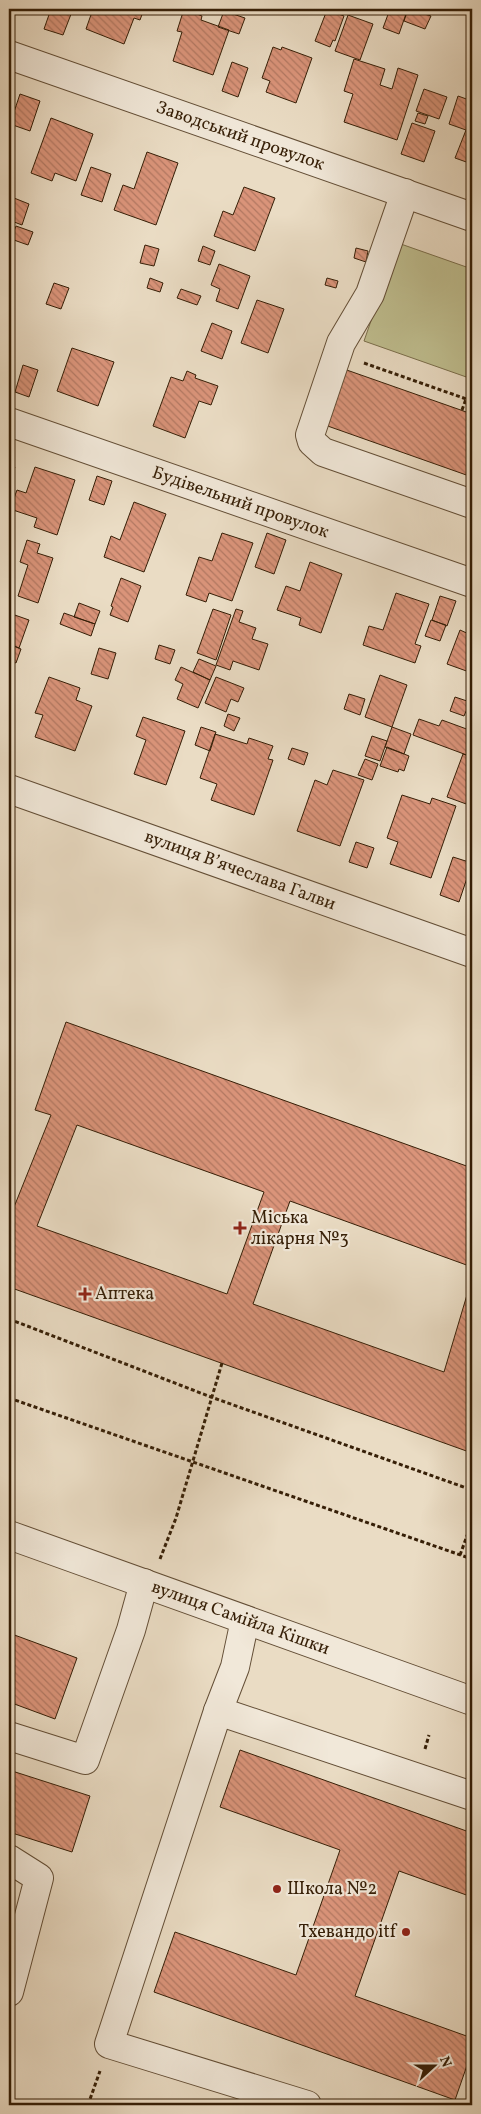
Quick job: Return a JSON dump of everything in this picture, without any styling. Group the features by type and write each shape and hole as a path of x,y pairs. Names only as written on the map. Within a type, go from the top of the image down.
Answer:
{"street":[{"name":"Заводський провулок","path":"9,55 472,217"},
{"path":"405,194 370,294 346,332 337,354 311,428 310,436 317,448 472,504"},
{"name":"Будівельний провулок","path":"9,422 472,583"},
{"name":"вулиця Вʼячеслава Галви","path":"9,789 472,953"},
{"name":"вулиця Самійла Кішки","path":"9,1535 472,1701"},
{"path":"9,1736 85,1760 147,1584"},
{"path":"245,1620 235,1667 218,1712 109,2044 307,2105"},
{"path":"218,1712 472,1796"},
{"path":"9,1859 39,1878 9,1992"}],"path":[{"path":"337,354 472,401"},
{"path":"462,410 466,399"},
{"path":"9,1319 212,1397 472,1490"},
{"path":"147,1584 174,1523 222,1363"},
{"path":"9,1398 472,1559"},
{"path":"460,1555 472,1522"}],"shaded area":[{"path":"398,243 472,269 472,379 364,341"}],"building":[{"path":"51,9 73,9 63,35 44,29"},
{"path":"93,9 144,9 140,20 134,18 124,44 86,29"},
{"path":"184,9 202,16 201,20 229,30 213,75 173,61 182,32 177,31"},
{"path":"390,9 407,11 399,34 383,28"},
{"path":"408,9 431,16 425,29 404,21"},
{"path":"327,10 344,16 335,41 333,40 330,47 315,41"},
{"path":"224,11 245,18 239,34 218,27"},
{"path":"348,15 373,24 360,60 335,51"},
{"path":"273,47 281,50 282,47 312,58 296,103 266,92 270,81 262,78"},
{"path":"354,59 385,69 380,85 392,89 398,68 418,75 397,140 344,122 353,94 344,91"},
{"path":"232,62 248,68 238,97 222,91"},
{"path":"424,89 447,97 439,119 416,111"},
{"path":"20,94 40,101 30,131 10,124"},
{"path":"458,96 472,101 472,164 455,158 466,130 449,124"},
{"path":"418,113 428,116 425,124 415,121"},
{"path":"51,118 93,134 76,181 55,173 52,181 31,173"},
{"path":"412,123 435,131 424,162 401,154"},
{"path":"147,152 178,163 156,225 114,210 123,185 134,189"},
{"path":"91,167 111,174 102,202 81,195"},
{"path":"244,187 275,198 255,251 214,236 223,211 233,215"},
{"path":"9,196 29,204 22,225 9,220"},
{"path":"16,226 33,232 28,245 11,239"},
{"path":"145,245 159,249 154,266 140,263"},
{"path":"203,246 215,251 210,265 198,261"},
{"path":"356,248 368,251 366,262 354,258"},
{"path":"219,264 250,276 238,309 216,301 220,289 211,285"},
{"path":"150,278 163,283 160,292 147,288"},
{"path":"327,278 338,281 336,288 325,285"},
{"path":"54,283 69,288 61,309 46,304"},
{"path":"181,289 201,296 197,305 177,298"},
{"path":"257,300 284,309 268,353 241,343"},
{"path":"212,323 232,331 222,359 201,351"},
{"path":"72,348 114,362 98,406 57,391"},
{"path":"23,365 38,370 29,397 15,392"},
{"path":"341,368 472,414 472,477 322,424"},
{"path":"187,371 196,375 195,378 218,386 211,405 199,401 185,438 153,426 171,377 183,381"},
{"path":"9,464 15,467 9,480"},
{"path":"35,467 75,480 57,535 34,527 37,518 10,509 17,490 26,493"},
{"path":"97,476 112,481 104,505 89,500"},
{"path":"134,502 166,514 144,572 104,557 111,536 120,540"},
{"path":"222,533 253,543 232,601 209,593 206,602 186,595 199,557 212,561"},
{"path":"267,533 286,540 274,574 255,567"},
{"path":"27,540 40,544 37,553 53,558 38,603 18,596 28,565 20,562"},
{"path":"310,562 342,574 321,633 299,625 301,618 277,610 286,586 300,591"},
{"path":"121,578 141,586 128,622 110,615 113,607 111,606"},
{"path":"396,593 429,604 415,644 421,646 415,663 363,645 369,626 383,630"},
{"path":"440,596 456,601 447,626 432,620"},
{"path":"79,603 100,611 95,624 74,617"},
{"path":"213,609 231,615 216,660 197,653"},
{"path":"236,609 243,611 239,622 256,628 252,639 268,644 259,670 233,661 230,670 216,665"},
{"path":"9,613 29,620 19,648 9,644"},
{"path":"64,613 95,624 91,636 60,624"},
{"path":"431,620 446,625 440,641 425,636"},
{"path":"460,630 471,635 472,632 472,673 447,664"},
{"path":"9,644 21,649 16,663 9,660"},
{"path":"159,645 175,650 170,664 155,659"},
{"path":"99,648 116,653 108,679 91,674"},
{"path":"199,659 216,666 210,680 193,672"},
{"path":"181,667 210,680 198,708 177,699 183,684 175,680"},
{"path":"380,675 407,685 392,727 365,717"},
{"path":"49,677 80,688 76,700 92,706 75,751 35,737 43,715 35,713"},
{"path":"216,677 244,688 238,702 231,699 226,712 205,703"},
{"path":"349,694 365,699 360,715 344,709"},
{"path":"455,697 470,702 464,716 450,711"},
{"path":"228,714 240,718 234,731 224,726"},
{"path":"143,717 185,731 166,785 134,774 146,740 136,736"},
{"path":"419,719 439,726 442,720 472,731 472,757 413,735"},
{"path":"201,727 216,732 210,751 195,745"},
{"path":"392,727 411,734 404,754 385,747"},
{"path":"215,734 247,744 249,738 273,746 268,759 273,760 254,815 211,800 217,784 200,778"},
{"path":"372,736 387,741 380,761 365,756"},
{"path":"387,747 409,756 404,771 399,769 398,772 380,766"},
{"path":"292,748 308,753 304,765 288,759"},
{"path":"463,754 472,757 472,797 469,805 447,797"},
{"path":"365,759 378,764 372,780 358,775"},
{"path":"333,770 364,780 340,846 297,831 315,780 327,785"},
{"path":"402,795 430,804 432,798 456,806 431,878 390,864 398,842 387,838"},
{"path":"356,842 374,848 367,868 349,862"},
{"path":"453,857 472,863 459,902 440,895"},
{"path":"66,1022 472,1168 472,1267 290,1201 253,1304 444,1372 472,1278 472,1370 469,1381 472,1382 472,1453 9,1287 9,1216 51,1115 35,1110","holes":["77,1125 264,1192 227,1294 37,1226"]},
{"path":"9,1633 77,1658 55,1719 9,1702"},
{"path":"240,1750 472,1833 472,1897 399,1871 355,1996 472,2038 472,2051 455,2100 154,1992 175,1932 296,1975 340,1850 220,1807"},
{"path":"9,1770 90,1796 72,1852 9,1832"}],"place":[{"name":"Міська лікарня №3","path":"240,1228"},
{"name":"Аптека","path":"85,1294"},
{"name":"Школа №2","path":"277,1889"},
{"name":"Тхевандо itf","path":"406,1932"}]}
